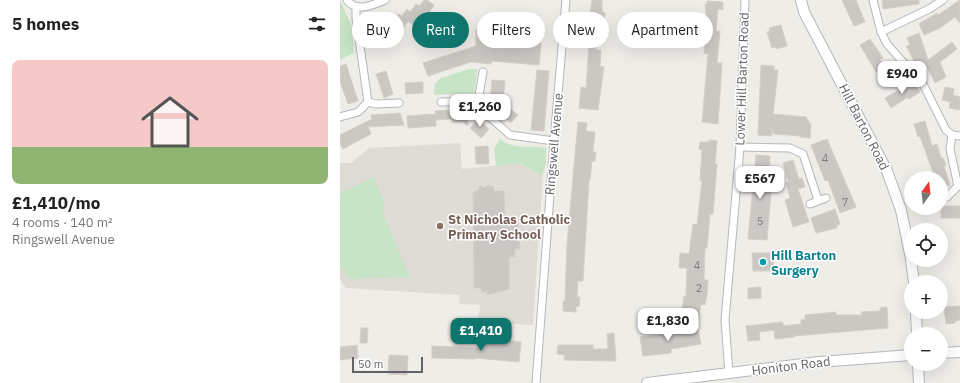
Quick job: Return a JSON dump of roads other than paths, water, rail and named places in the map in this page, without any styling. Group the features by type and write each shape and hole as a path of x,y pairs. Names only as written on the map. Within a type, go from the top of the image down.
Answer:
{"main road":[{"name":"Hill Barton Road","path":"801,0 804,12 887,171 901,210 904,225"},
{"path":"948,353 960,352"},
{"name":"Honiton Road","path":"647,383 819,362 904,356"}],"street":[{"path":"347,0 358,7 385,0"},
{"name":"Ringswell Avenue","path":"536,383 566,0"},
{"name":"Lower Hill Barton Road","path":"729,374 725,320 740,147 745,0"},
{"path":"873,0 887,44 924,86 943,125 956,135 950,149 959,187 948,196"},
{"path":"882,32 940,1"},
{"path":"358,7 356,18 368,102"},
{"path":"483,72 478,101 484,112 510,135 554,141"},
{"path":"441,102 478,101"},
{"path":"368,102 376,104 399,103"},
{"path":"340,117 358,112 368,102"},
{"path":"740,147 790,148 803,154 818,200"},
{"path":"810,204 826,198"}],"place":[{"name":"St Nicholas Catholic Primary School","path":"440,226"},
{"name":"Hill Barton Surgery","path":"763,262"}]}
